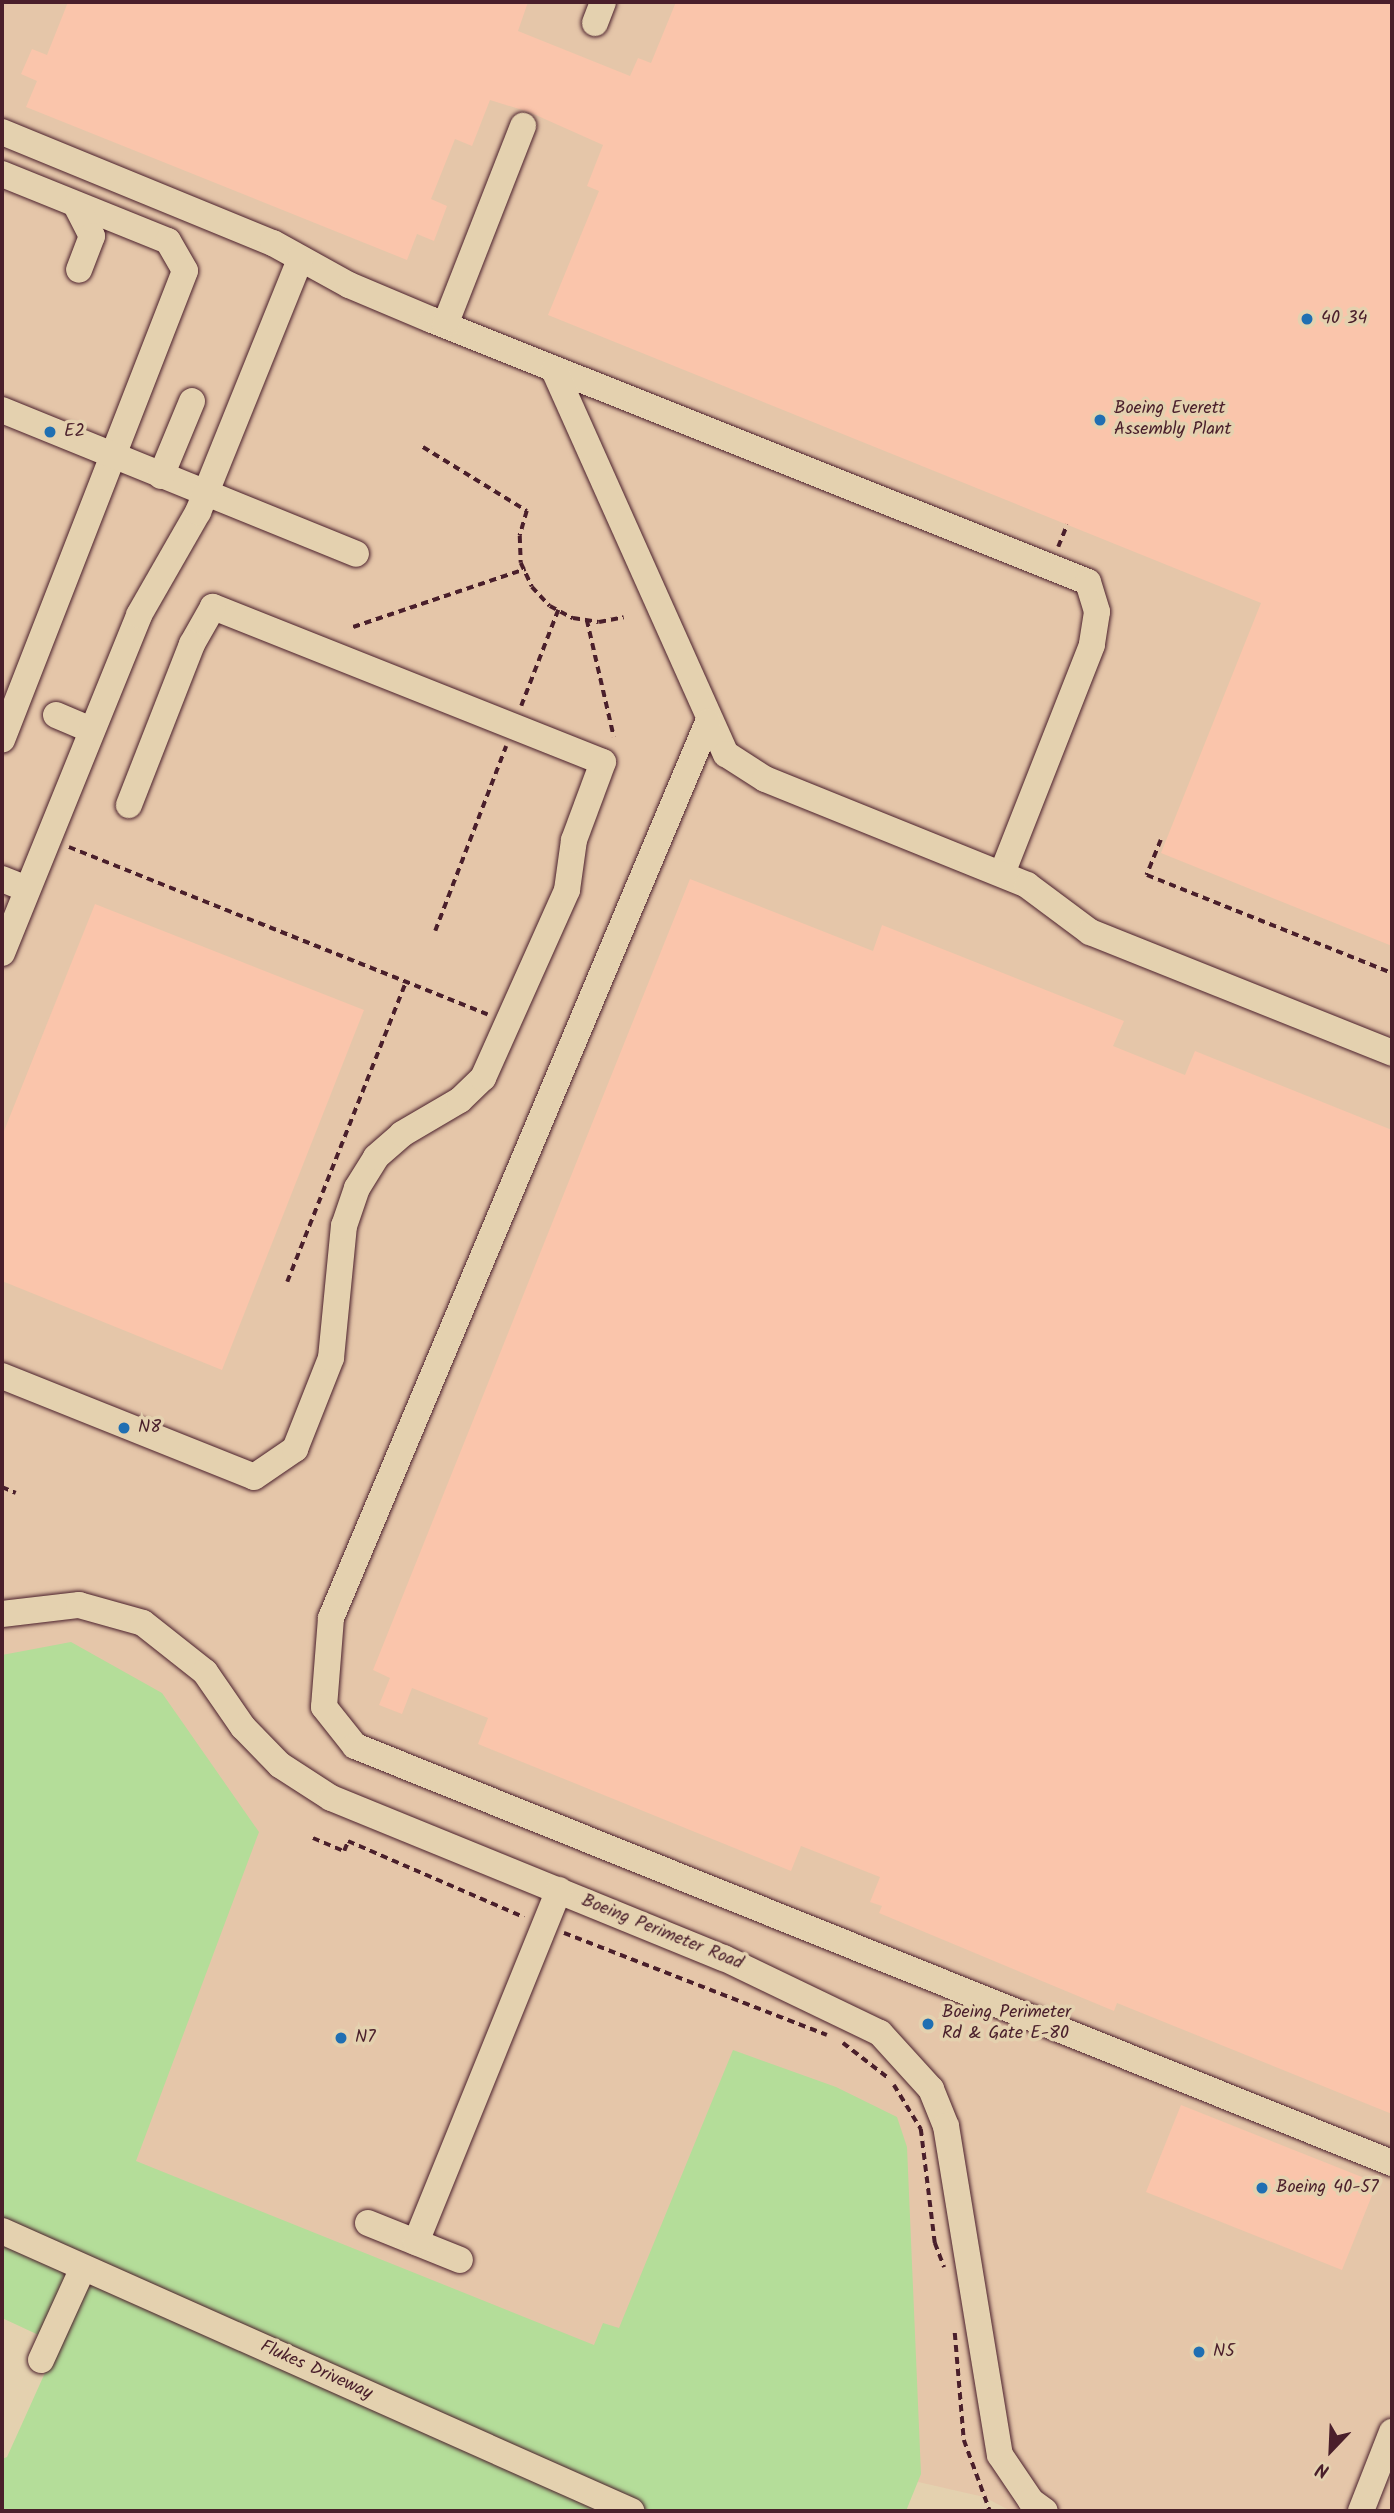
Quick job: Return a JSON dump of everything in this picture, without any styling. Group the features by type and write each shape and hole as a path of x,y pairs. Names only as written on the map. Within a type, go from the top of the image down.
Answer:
{"street":[{"path":"445,325 523,126"},
{"path":"2,132 273,243 300,259 445,325 1088,582 1097,612 1092,645 1002,873"},
{"path":"2,174 168,241 185,271 2,740"},
{"path":"76,205 92,236 79,270"},
{"path":"2,953 139,615 205,493 300,259"},
{"path":"554,370 708,722 726,754 765,779 1002,873 1090,932 1392,1052"},
{"path":"161,476 192,401"},
{"path":"2,410 356,554"},
{"path":"2,1376 254,1477 281,1463 295,1449 331,1358 344,1226 357,1188 393,1142 460,1100 483,1078 567,890 573,840 603,762 214,607 192,644 128,805"},
{"path":"56,715 92,730"},
{"path":"708,722 331,1618 324,1707 355,1746 1392,2162"},
{"path":"2,879 27,889"},
{"name":"Boeing Perimeter Road","path":"2,1615 79,1605 143,1623 205,1672 250,1734 303,1782 366,1815 559,1891 833,2007 880,2033 919,2072 931,2089 953,2152 1000,2455 1031,2501 1045,2511"},
{"path":"415,2242 559,1891"},
{"path":"368,2222 460,2260"},
{"name":"Flukes Driveway","path":"2,2231 631,2511"},
{"path":"41,2360 83,2267"},
{"path":"1361,2511 1392,2432"}],"path":[{"path":"423,447 527,511 520,536 524,569 532,587 558,610 587,620 624,617"},
{"path":"353,627 524,569"},
{"path":"435,931 558,610"},
{"path":"587,620 614,737"},
{"path":"48,839 509,1023"},
{"path":"1161,840 1147,875 1392,974"},
{"path":"287,1282 406,982"},
{"path":"2,1487 16,1493"},
{"path":"313,1838 344,1851 348,1841 524,1917"},
{"path":"563,1933 838,2039 874,2064 908,2103 920,2129 935,2243 947,2274"},
{"path":"953,2321 964,2440 989,2511"}],"shaded area":[{"path":"2,2 1392,2 1392,2511 1011,2511 984,2497 796,2454 2,2126"}],"green space":[{"path":"71,1642 162,1693 259,1832 136,2161 594,2345 603,2323 619,2328 733,2050 836,2087 897,2117 907,2147 921,2474 906,2511 2,2511 2,2459 7,2457 58,2344 2,2318 2,1655"}],"building":[{"name":"Boeing Everett Assembly Plant","path":"68,2 528,2 518,31 630,76 638,58 651,63 676,2 1392,2 1392,946 1161,853 1261,603 548,315 599,191 587,186 603,145 529,112 490,100 472,146 455,139 431,199 447,206 434,241 417,234 407,260 26,107 37,81 21,74 32,49 47,55"},
{"path":"690,879 873,951 882,925 1124,1021 1113,1046 1185,1075 1195,1051 1392,1130 1392,2114 1117,2003 1114,2011 879,1913 882,1906 870,1902 880,1877 801,1846 791,1871 478,1744 488,1718 412,1688 402,1714 379,1705 390,1678 373,1670"},
{"path":"95,904 364,1010 222,1370 2,1281 2,1136"},
{"name":"Boeing 40-57","path":"1181,2105 1377,2183 1342,2270 1146,2192"}],"place":[{"name":"40 34","path":"1307,319"},
{"name":"Boeing Everett Assembly Plant","path":"1100,420"},
{"name":"E2","path":"50,432"},
{"name":"N8","path":"124,1428"},
{"name":"Boeing Perimeter Rd & Gate E-80","path":"928,2024"},
{"name":"N7","path":"341,2038"},
{"name":"Boeing 40-57","path":"1262,2188"},
{"name":"N5","path":"1199,2352"}]}
